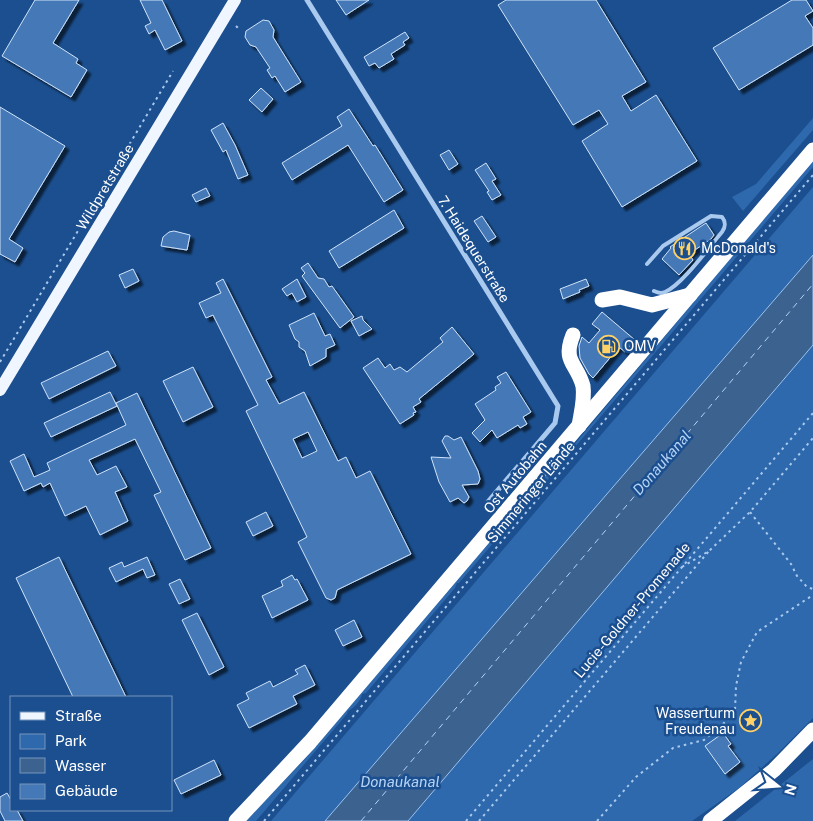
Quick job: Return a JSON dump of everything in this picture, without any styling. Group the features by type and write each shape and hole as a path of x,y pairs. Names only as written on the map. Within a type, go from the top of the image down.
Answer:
{"highway":[{"name":"Ost Autobahn","path":"236,821 310,742 813,150"},
{"path":"620,284 626,298"},
{"path":"602,300 620,297 652,305 690,295"},
{"path":"573,335 568,352 583,388 579,427"},
{"path":"710,821 774,770 813,730"}],"main road":[{"name":"Wildpretstraße","path":"0,390 235,0"}],"street":[{"name":"7. Haidequerstraße","path":"307,0 558,406 555,423 488,503"}],"lane":[{"path":"647,264 662,246 711,216 722,217 725,221 725,227 722,232 680,280 664,293 654,291"}],"path":[{"path":"0,362 174,71"},
{"name":"Simmeringer Lände","path":"264,821 813,175"},
{"name":"Lucie-Goldner-Promenade","path":"466,821 813,413"},
{"path":"479,821 709,552 750,512 813,438"},
{"path":"750,512 786,557 797,576 807,587 813,589"},
{"path":"681,568 709,552"},
{"path":"597,821 636,777 673,748 704,740 730,718 735,710 736,686 741,662 758,632 813,595"}],"green space":[{"path":"813,118 813,130 743,211 732,197 756,184"},
{"path":"813,160 813,167 749,242 746,243 745,247 574,448 573,446"},
{"path":"813,187 813,255 325,821 271,821"},
{"path":"813,345 813,718 739,788 692,821 408,821"},
{"path":"554,467 556,467 556,470 459,583 457,583 455,588 366,693 362,694 356,704 348,711 256,821 246,821 304,760"},
{"path":"813,759 813,821 735,821"}],"water":[{"name":"Donaukanal","path":"813,255 813,345 408,821 325,821"}],"building":[{"path":"35,0 79,0 53,43 78,59 76,63 87,70 71,97 2,56"},
{"path":"140,0 162,0 182,41 165,50 155,30 149,34 145,26 151,23"},
{"path":"336,0 369,0 346,15"},
{"path":"506,0 596,0 646,82 622,96 631,111 656,95 697,161 622,207 582,141 608,124 599,110 573,125 498,5"},
{"path":"792,0 806,0 813,11 805,16 813,28 813,45 739,90 713,48"},
{"path":"263,20 269,21 274,30 273,37 301,82 285,92 275,76 272,78 267,70 270,68 256,47 250,45 245,37 246,31"},
{"path":"405,32 409,38 403,42 405,45 391,54 394,59 379,68 375,63 369,66 364,57"},
{"path":"261,88 273,99 262,112 249,100"},
{"path":"0,107 65,146 9,239 23,248 15,262 0,254"},
{"path":"349,109 373,146 375,145 403,190 384,202 348,145 292,180 282,163 342,126 337,117"},
{"path":"223,123 248,175 238,179 226,150 223,152 211,130"},
{"path":"449,150 458,164 449,170 440,155"},
{"path":"486,163 496,179 492,181 501,195 492,200 487,192 489,191 475,170"},
{"path":"206,188 210,196 196,202 192,195"},
{"path":"394,210 404,228 339,268 329,251"},
{"path":"482,216 496,237 488,242 474,221"},
{"name":"McDonald's","path":"706,223 714,235 689,254 693,260 679,275 662,259 670,247"},
{"path":"174,231 190,235 187,250 161,246 163,237 169,232"},
{"path":"308,263 318,278 324,279 329,287 332,286 354,317 340,328 302,276 305,273 301,268"},
{"path":"133,269 139,281 125,288 119,275"},
{"path":"223,279 272,377 266,380 279,404 304,392 338,461 346,457 356,478 370,471 411,554 337,590 335,598 331,600 326,598 298,542 307,537 246,411 258,405 213,315 206,318 199,303 221,293 216,283","holes":["308,432 317,451 302,458 293,439"]},
{"path":"297,279 306,297 297,302 292,293 287,296 282,289"},
{"path":"586,279 589,286 563,299 560,289"},
{"path":"602,312 635,340 625,352 619,347 593,378 580,358 579,346 582,337 589,343 600,330 592,324"},
{"path":"314,313 325,336 330,334 335,345 326,349 326,357 310,366 305,351 299,347 299,342 295,339 289,325"},
{"path":"362,316 363,320 372,329 359,336 351,321"},
{"path":"452,327 474,354 419,399 421,402 413,407 416,412 413,413 414,415 400,424 363,368 378,358 385,368 390,364 394,370 400,367 407,372 443,342 440,338"},
{"path":"108,351 116,366 49,399 41,383"},
{"path":"193,367 213,407 183,422 163,381"},
{"path":"506,372 531,412 523,417 527,424 520,428 518,425 497,438 492,430 480,442 472,433 485,420 475,404 496,390 495,387 501,383 497,377"},
{"path":"110,392 117,406 51,437 44,423"},
{"path":"137,393 211,548 185,560 154,495 161,492 135,439 89,460 97,475 116,466 127,487 115,492 128,521 100,535 86,506 65,516 50,483 43,487 41,483 24,491 10,461 24,454 34,477 50,470 47,463 126,425 116,403"},
{"path":"445,436 454,440 461,437 478,471 480,479 478,484 462,485 469,497 464,503 458,498 450,502 439,482 431,457 451,458 442,441"},
{"path":"266,512 273,526 253,536 246,522"},
{"path":"59,557 126,696 73,696 16,578"},
{"path":"147,557 155,575 147,578 143,569 116,582 109,568 122,562 124,567"},
{"path":"292,575 295,580 297,579 308,600 272,618 262,596 283,586 281,581"},
{"path":"180,579 190,599 179,604 169,584"},
{"path":"197,613 224,667 209,675 182,620"},
{"path":"354,620 362,637 343,646 335,630"},
{"path":"305,665 315,685 293,696 297,704 249,728 237,705 249,699 246,693 270,681 273,687 298,674 295,670"},
{"path":"723,733 731,744 728,746 740,762 725,774 705,746"},
{"path":"214,760 221,775 181,794 174,780"},
{"path":"7,793 10,798 10,811 18,811 23,821 5,821 0,811 0,797"}],"ferry route":[{"path":"361,821 813,284"}],"place":[{"name":"McDonald's","path":"685,248"},
{"name":"OMV","path":"608,346"},
{"name":"Wasserturm Freudenau","path":"751,721"}]}
